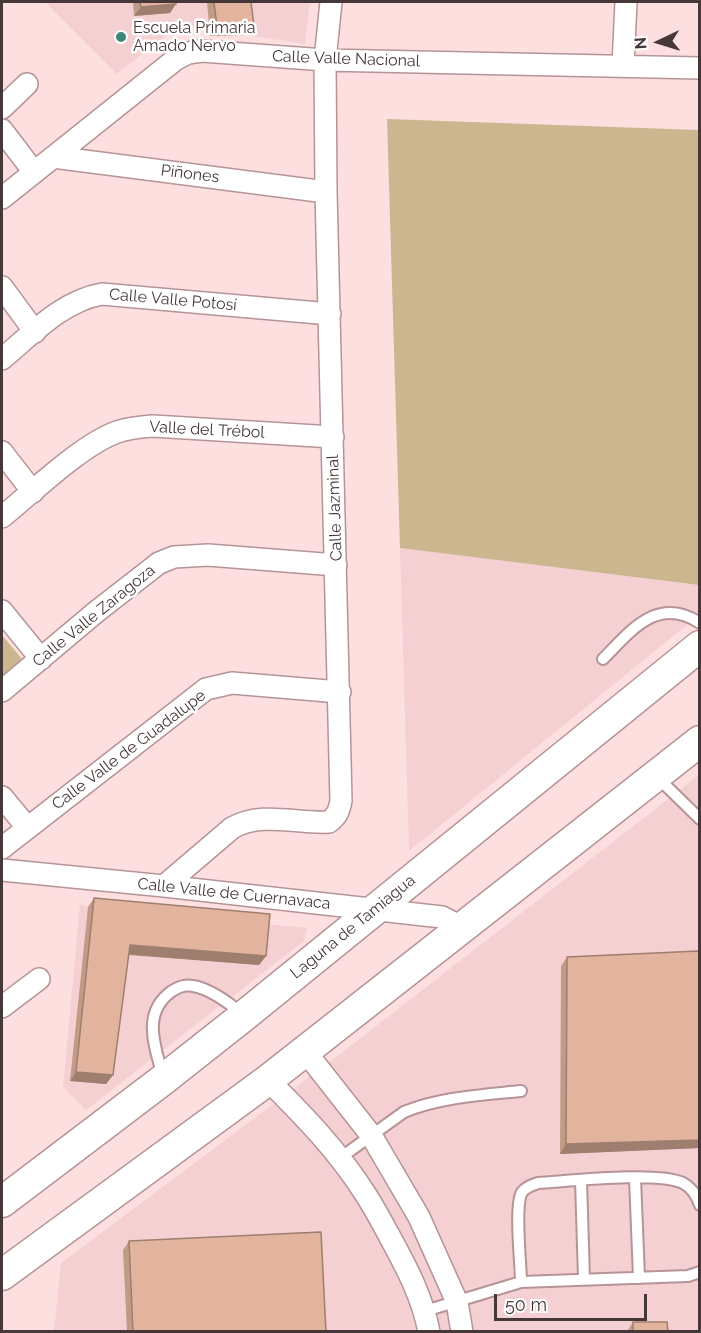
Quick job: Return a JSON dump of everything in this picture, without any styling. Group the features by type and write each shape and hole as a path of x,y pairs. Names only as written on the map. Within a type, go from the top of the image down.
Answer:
{"main road":[{"name":"Laguna de Tamiagua","path":"2,1202 245,1015 699,646"},
{"path":"2,1275 268,1080 699,741"}],"street":[{"name":"Calle Jazminal","path":"164,886 232,828 243,822 265,819 329,822 335,818 341,801 326,192 325,60 331,2"},
{"path":"623,66 626,2"},
{"name":"Calle Valle Nacional","path":"2,198 176,59 188,53 202,51 325,60 699,69"},
{"path":"2,108 27,84"},
{"path":"2,130 34,172"},
{"name":"Piñones","path":"53,157 326,192"},
{"path":"2,287 35,332"},
{"name":"Calle Valle Potosí","path":"2,359 76,301 102,294 330,314"},
{"name":"Valle del Trébol","path":"2,517 71,460 117,432 153,426 333,437"},
{"path":"2,452 33,492"},
{"name":"Calle Valle Zaragoza","path":"2,691 159,562 174,557 208,555 336,565"},
{"path":"2,611 41,659"},
{"name":"Calle Valle de Guadalupe","path":"2,848 206,690 232,683 340,692"},
{"path":"2,796 27,827"},
{"name":"Calle Valle de Cuernavaca","path":"2,870 442,917 463,928"},
{"path":"2,1007 39,979"},
{"path":"305,1051 371,1135 419,1217 458,1302 462,1332"},
{"path":"268,1080 308,1119 366,1195 401,1257 427,1321"}],"lane":[{"path":"603,659 645,619 661,613 686,615 699,623"},
{"path":"656,776 698,816"},
{"path":"164,1079 155,1046 153,1019 156,1007 162,998 184,985 195,986 218,997 245,1015"},
{"path":"340,1158 404,1112 416,1107 459,1098 521,1091"},
{"path":"521,1282 519,1206 523,1191 538,1182 656,1177 673,1179 685,1184 693,1191 699,1205"},
{"path":"635,1178 639,1278"},
{"path":"581,1180 584,1279"},
{"path":"427,1321 458,1302 521,1282 688,1276 699,1272"}],"shaded area":[{"name":"Escuela Primaria Amado Nervo","path":"45,2 310,2 305,44 179,25 117,74"},
{"path":"387,119 699,130 699,585 400,548"},
{"path":"400,548 699,585 699,615 409,851"},
{"path":"2,635 22,659 2,676"},
{"path":"699,775 699,1331 54,1332 61,1263 344,1051"},
{"path":"80,904 88,907 307,928 304,941 86,1110 63,1087"}],"building":[{"path":"140,2 176,2 176,4 141,7"},
{"path":"214,2 251,2 254,26 217,27"},
{"path":"94,898 270,914 266,956 130,945 113,1075 76,1072"},
{"path":"699,951 699,1140 566,1144 567,957"},
{"path":"321,1232 326,1332 133,1332 129,1241"},
{"path":"633,1322 667,1322 668,1332 633,1332"}],"place":[{"name":"Escuela Primaria Amado Nervo","path":"121,37"}]}
